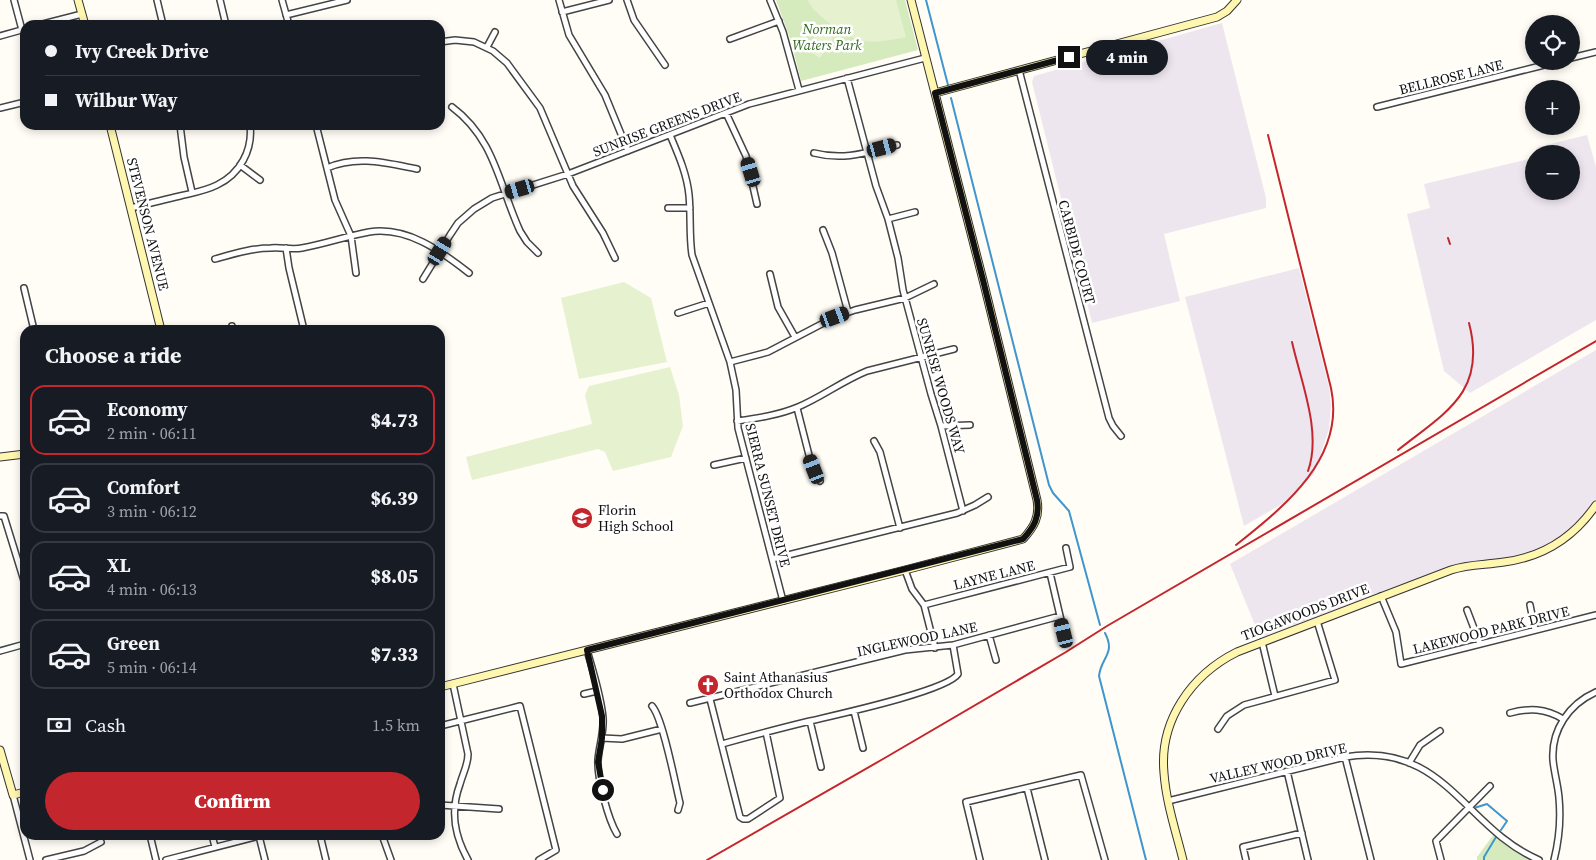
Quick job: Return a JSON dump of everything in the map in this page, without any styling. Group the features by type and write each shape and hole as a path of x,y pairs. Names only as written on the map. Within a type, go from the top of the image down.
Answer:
{"street":[{"path":"14,0 20,20"},
{"path":"78,0 84,20"},
{"path":"157,0 162,20"},
{"path":"220,0 225,20"},
{"path":"282,0 288,20"},
{"path":"286,15 347,0"},
{"path":"559,0 574,46 605,95 628,151"},
{"path":"562,12 608,0"},
{"path":"627,0 634,20 665,65"},
{"path":"770,0 779,21 799,90"},
{"path":"445,686 1023,539 1033,528 1037,520 1037,500 911,0"},
{"path":"935,93 1217,16 1227,10 1237,0"},
{"path":"59,20 82,14"},
{"path":"730,39 779,21"},
{"path":"0,36 20,30"},
{"path":"486,48 494,32"},
{"path":"445,41 468,41 486,48 507,63 533,97 546,120 578,196 603,233 615,258"},
{"path":"1580,56 1596,52"},
{"name":"SUNRISE GREENS DRIVE","path":"423,279 454,229 468,214 486,202 505,193 568,174 749,104 925,58"},
{"name":"CARBIDE COURT","path":"1019,70 1109,418 1121,436"},
{"name":"BELLROSE LANE","path":"1377,107 1525,70"},
{"name":"SUNRISE WOODS WAY","path":"848,78 876,186 888,219 920,357 941,426 963,510"},
{"path":"0,108 20,103"},
{"path":"452,106 468,120 481,136 488,149 520,231 527,242 538,253"},
{"path":"726,113 746,156 757,204"},
{"name":"STEVENSON AVENUE","path":"111,130 160,325"},
{"path":"181,130 192,192"},
{"path":"131,208 211,188 222,182 240,166 248,151 250,130"},
{"path":"317,130 336,200 351,236 356,273"},
{"name":"SIERRA SUNSET DRIVE","path":"670,135 685,176 690,208 689,229 692,255 730,362 736,390 737,421 783,601"},
{"path":"814,153 839,157 897,144"},
{"path":"327,168 344,162 362,160 417,169"},
{"path":"240,166 260,180"},
{"path":"668,208 690,208"},
{"path":"888,219 915,212"},
{"path":"823,230 832,253 848,312"},
{"path":"215,259 251,250 304,248 373,232 396,233 418,240 440,251 469,273"},
{"path":"286,248 303,325"},
{"path":"770,274 778,307 795,337"},
{"path":"730,362 768,352 820,323 848,312 905,298 934,284"},
{"path":"24,288 33,325"},
{"path":"678,313 708,302"},
{"path":"737,421 774,415 797,408 854,376 954,349"},
{"path":"797,408 810,459 820,481"},
{"path":"941,426 970,425"},
{"path":"874,441 880,452 900,528"},
{"path":"0,457 20,455"},
{"path":"714,465 746,458"},
{"path":"772,559 900,528 963,510 988,496"},
{"name":"TIOGAWOODS DRIVE","path":"1183,860 1168,801 1163,772 1165,746 1169,727 1180,703 1195,682 1214,665 1236,652 1457,568 1476,564 1515,561 1540,553 1568,537 1582,524 1596,505"},
{"path":"0,516 4,516 20,568"},
{"name":"LAYNE LANE","path":"924,605 1070,567 1066,548"},
{"path":"905,570 912,589 924,605 935,648"},
{"path":"1050,573 1064,633"},
{"name":"LAKEWOOD PARK DRIVE","path":"1382,596 1396,632 1401,664 1596,615"},
{"path":"1530,605 1535,630"},
{"path":"1467,610 1480,644"},
{"name":"INGLEWOOD LANE","path":"690,703 905,650 953,645 1060,616"},
{"path":"1218,729 1227,716 1239,708 1335,680 1317,621"},
{"path":"989,635 996,660"},
{"path":"1262,642 1275,696"},
{"path":"0,651 20,645"},
{"path":"722,744 854,711 927,690 954,679 959,671 953,645"},
{"path":"587,650 602,716 602,738 598,756 599,774 610,820 617,834"},
{"path":"453,684 468,748 468,759 454,807 456,834 460,847 468,860"},
{"path":"584,694 597,690"},
{"path":"1554,860 1558,840 1559,812 1553,753 1556,736 1563,719 1576,704 1596,692"},
{"path":"710,699 740,817 748,819 778,800 781,795 766,732"},
{"path":"445,725 520,706 556,850 539,860"},
{"path":"652,706 657,711 662,729 680,803 678,810"},
{"path":"1510,713 1528,709 1540,710 1552,713 1563,719"},
{"path":"854,711 863,748"},
{"path":"810,721 821,767"},
{"path":"602,738 622,739 662,729"},
{"path":"1409,763 1420,745 1440,731"},
{"path":"0,750 20,822"},
{"name":"VALLEY WOOD DRIVE","path":"1168,801 1345,757 1378,755 1409,763 1434,776 1510,844 1539,860"},
{"path":"1345,757 1371,860"},
{"path":"1286,771 1308,860"},
{"path":"980,860 966,802 1081,775 1105,860"},
{"path":"1441,860 1436,841 1490,786"},
{"path":"1027,788 1045,860"},
{"path":"13,795 20,793"},
{"path":"445,806 499,809"},
{"path":"1246,860 1243,847 1302,833"},
{"path":"25,840 30,860"},
{"path":"151,840 156,860"},
{"path":"213,840 215,847"},
{"path":"166,860 243,840"},
{"path":"260,840 265,860"},
{"path":"321,840 326,860"},
{"path":"384,840 391,860"},
{"path":"46,860 84,850 101,842"}],"shaded area":[{"path":"1222,23 1266,198 1266,208 1164,234 1180,301 1092,323 1032,82 1034,76"},
{"path":"1587,135 1596,167 1596,320 1470,393 1444,371 1407,214 1430,208 1424,184 1525,160 1525,200 1580,200 1580,145 1546,145"},
{"path":"1299,268 1329,387 1331,405 1329,429 1314,474 1282,504 1244,526 1185,297"},
{"path":"1596,350 1596,499 1589,515 1551,548 1509,561 1463,566 1262,642 1230,564"}],"green space":[{"name":"Norman Waters Park","path":"776,0 905,0 918,50 801,81 791,41"},
{"path":"808,0 896,0 906,37 868,42 849,36 816,12"},
{"path":"816,28 833,38 828,46 812,36"},
{"path":"808,40 825,50 820,58 803,48"},
{"path":"624,282 651,298 667,362 579,379 561,298"},
{"path":"670,367 679,395 683,426 671,457 613,471 605,452 598,449 472,480 466,457 592,424 585,395 589,386"},
{"path":"1494,834 1510,848 1529,860 1477,860 1477,857"}],"waterway":[{"path":"926,0 948,85"},
{"path":"951,98 1049,485 1053,493 1069,511 1100,625"},
{"path":"1105,633 1109,646 1099,676 1146,860"},
{"path":"1474,808 1487,804 1507,821 1501,830"},
{"path":"1484,860 1496,837"}],"railway":[{"path":"1236,545 1274,514 1308,478 1320,458 1329,437 1333,413 1331,388 1268,135"},
{"path":"1448,238 1450,244"},
{"path":"1398,450 1446,411 1458,398 1467,383 1472,367 1473,347 1469,323"},
{"path":"707,860 883,759 1596,341"},
{"path":"1292,342 1309,407 1313,440 1312,456 1308,471"}],"place":[{"name":"Florin High School","path":"582,518"},
{"name":"Saint Athanasius Orthodox Church","path":"708,685"}],"route":[{"path":"603,790 598,762 603,722 587,650 1023,539 1033,528 1037,520 1037,500 935,93 1069,57"}]}
